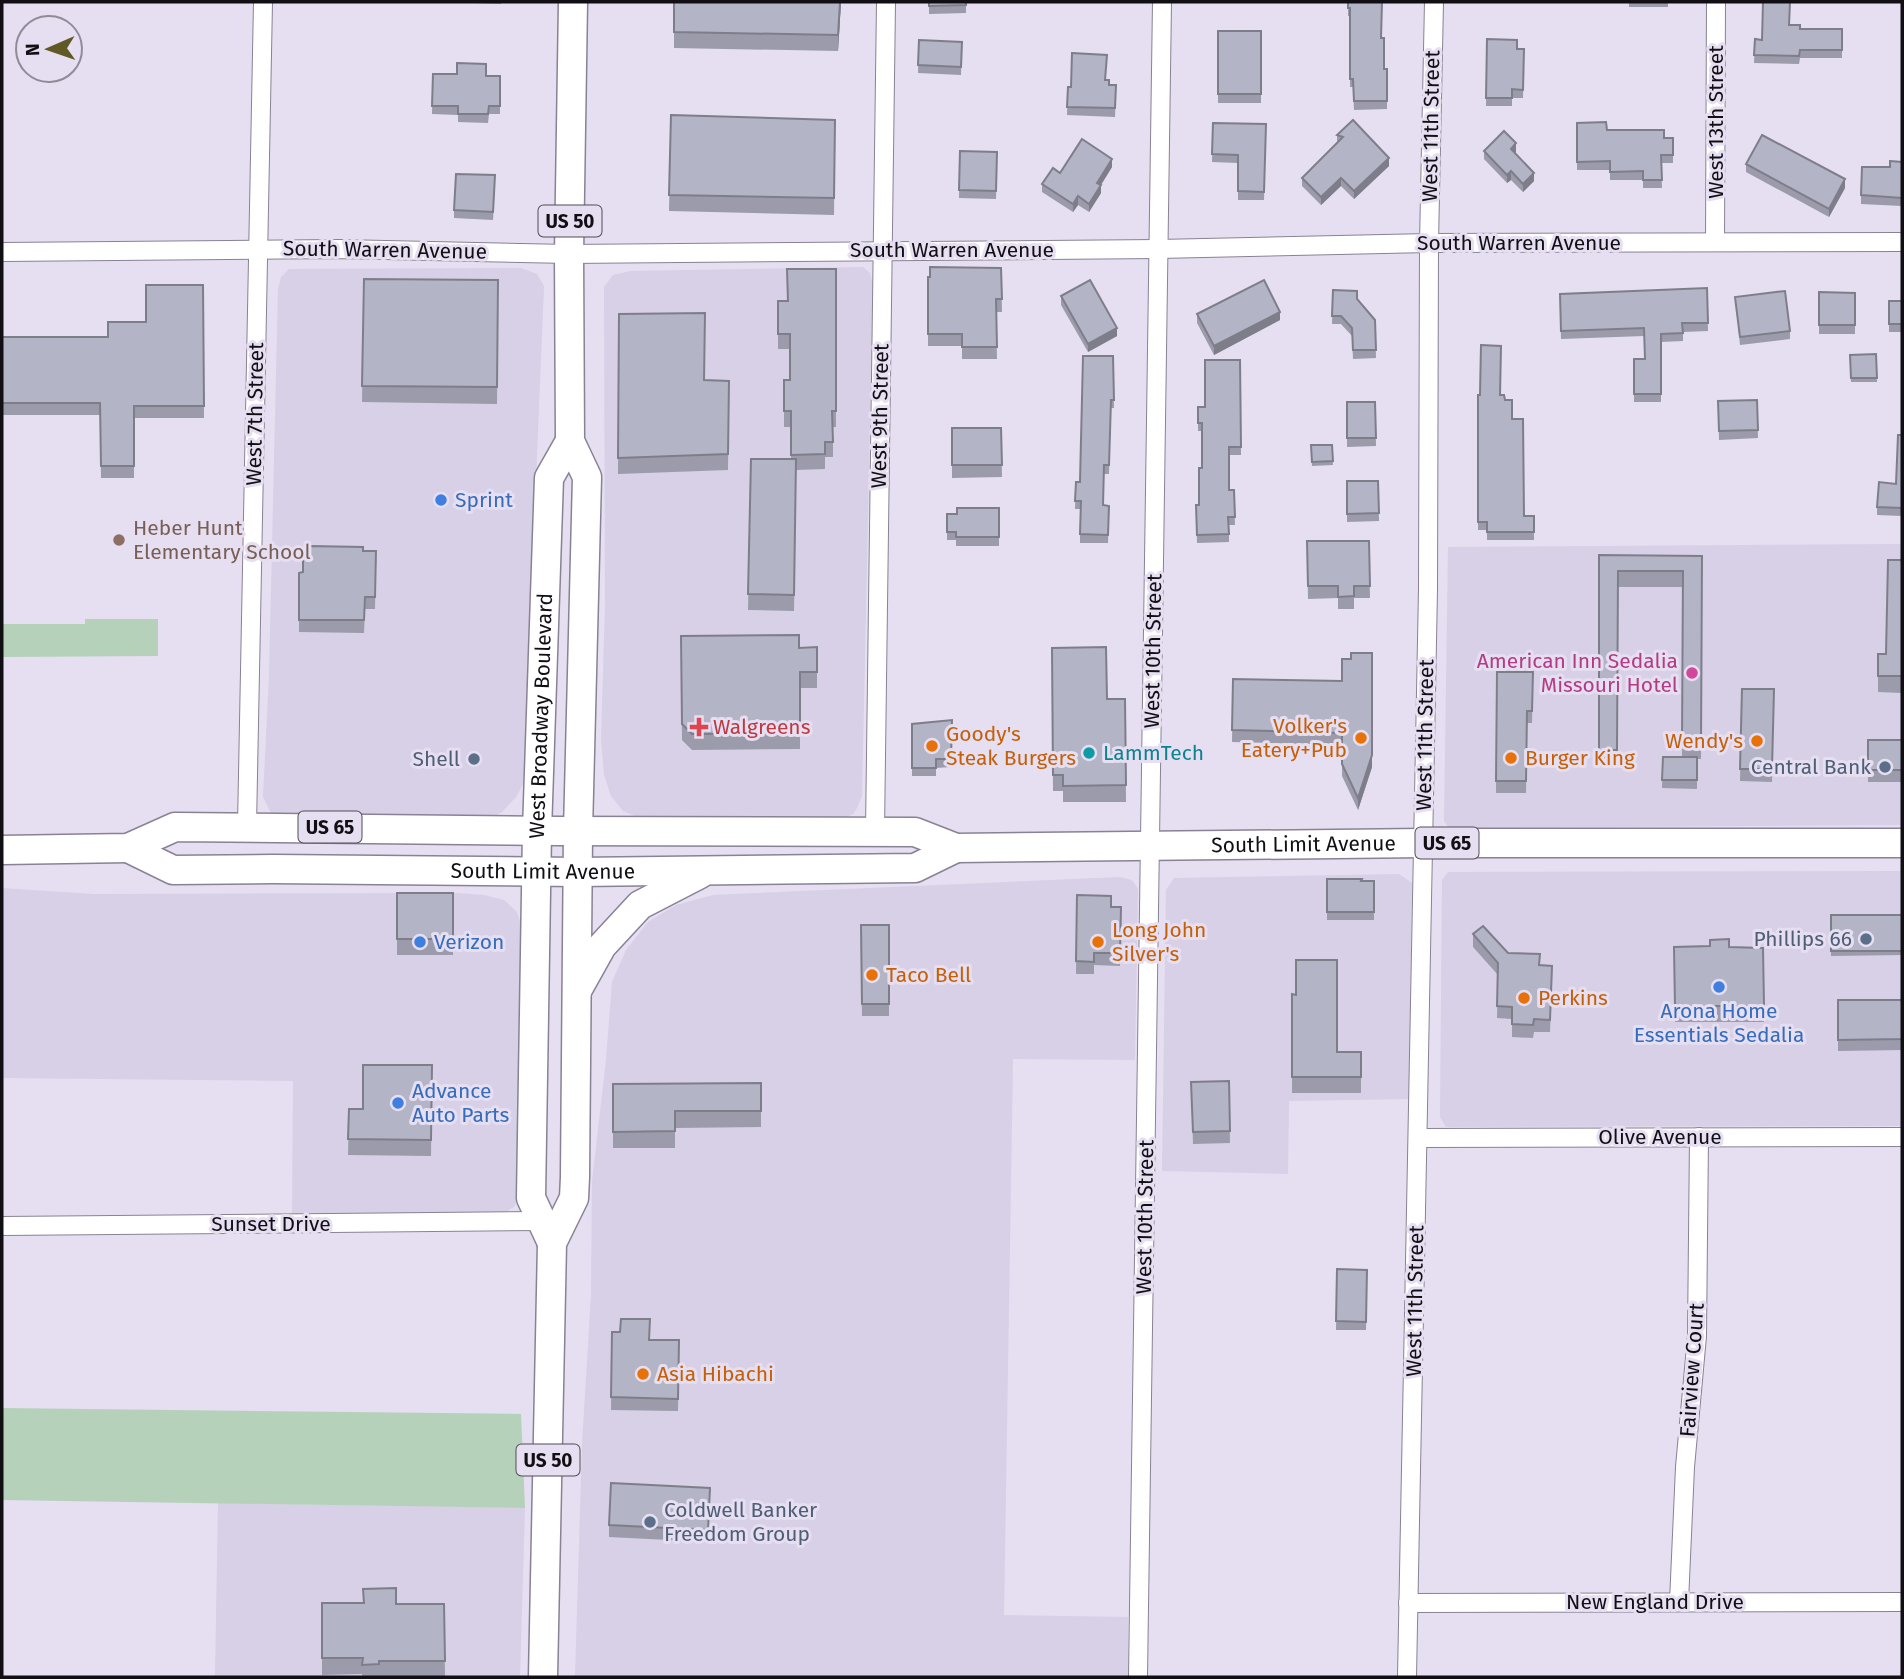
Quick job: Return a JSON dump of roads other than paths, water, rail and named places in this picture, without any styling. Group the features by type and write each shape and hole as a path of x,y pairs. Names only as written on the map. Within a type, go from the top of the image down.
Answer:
{"highway":[{"name":"West Broadway Boulevard","path":"547,1232 574,1198 587,477 570,441 569,254 573,2"},
{"name":"West Broadway Boulevard","path":"544,1677 547,1232 531,1198 536,872 549,478 570,441"},
{"name":"South Limit Avenue","path":"2,850 128,849 175,827 247,826 537,831 915,832 956,848 1423,843 1902,843"},
{"name":"South Limit Avenue","path":"128,849 173,870 578,872 915,868 956,848"},
{"path":"576,991 601,946 639,905 708,871"}],"street":[{"name":"West 7th Street","path":"247,826 263,2"},
{"name":"West 9th Street","path":"876,831 886,2"},
{"name":"West 10th Street","path":"1138,1677 1162,2"},
{"name":"West 11th Street","path":"1407,1677 1428,589 1429,243 1434,2"},
{"name":"West 13th Street","path":"1715,242 1716,2"},
{"name":"South Warren Avenue","path":"2,252 259,249 569,254 1429,243 1902,242"},
{"name":"Fairview Court","path":"1679,1602 1685,1466 1697,1336 1699,1137"},
{"name":"Olive Avenue","path":"1419,1138 1902,1137"},
{"name":"Sunset Drive","path":"2,1226 506,1223 547,1232"},
{"name":"New England Drive","path":"1408,1603 1902,1602"}],"place":[{"name":"Sprint","path":"441,500"},
{"name":"Heber Hunt Elementary School","path":"119,540"},
{"name":"American Inn Sedalia Missouri Hotel","path":"1692,673"},
{"name":"Walgreens","path":"699,727"},
{"name":"Volker's Eatery+Pub","path":"1361,738"},
{"name":"Wendy's","path":"1757,741"},
{"name":"Goody's Steak Burgers","path":"932,746"},
{"name":"LammTech","path":"1089,753"},
{"name":"Burger King","path":"1511,758"},
{"name":"Shell","path":"474,759"},
{"name":"Central Bank","path":"1885,767"},
{"name":"Phillips 66","path":"1866,939"},
{"name":"Verizon","path":"420,942"},
{"name":"Long John Silver's","path":"1098,942"},
{"name":"Taco Bell","path":"872,975"},
{"name":"Arona Home Essentials Sedalia","path":"1719,987"},
{"name":"Perkins","path":"1524,998"},
{"name":"Advance Auto Parts","path":"398,1103"},
{"name":"Asia Hibachi","path":"643,1374"},
{"name":"Coldwell Banker Freedom Group","path":"650,1522"}]}
